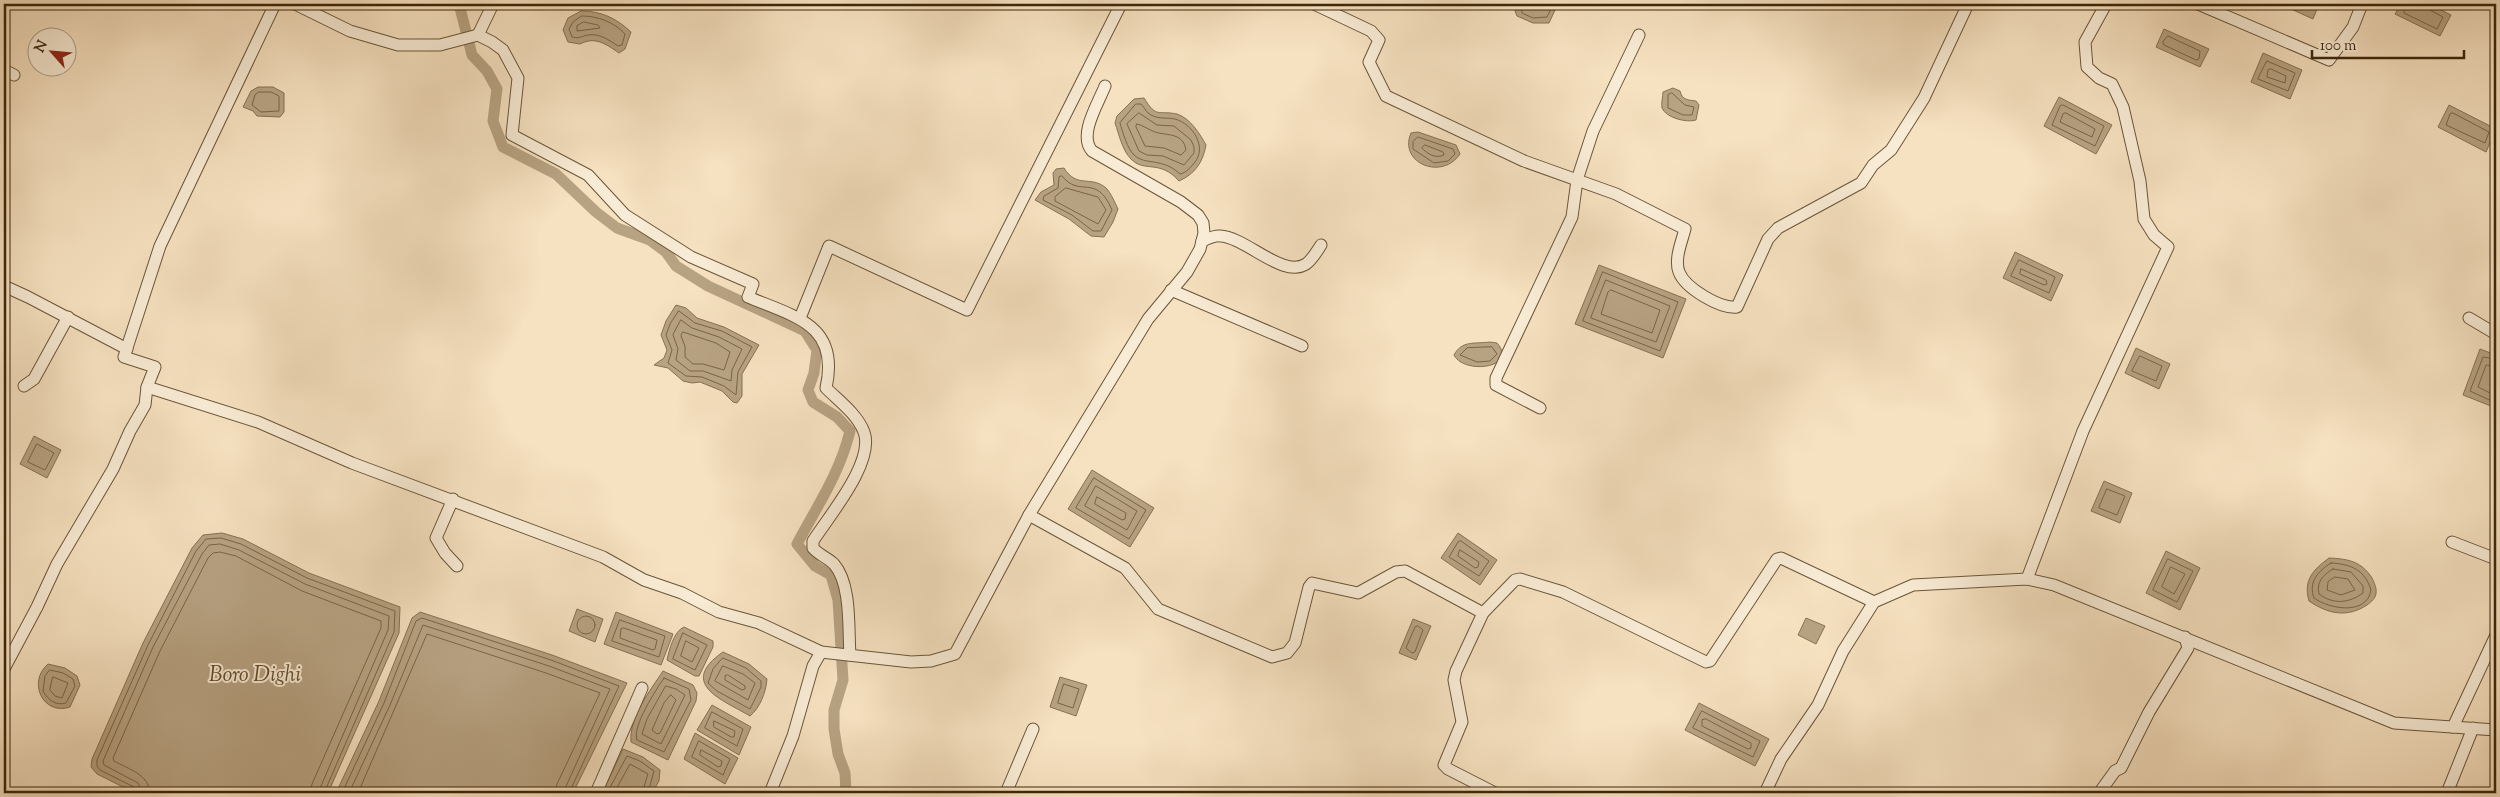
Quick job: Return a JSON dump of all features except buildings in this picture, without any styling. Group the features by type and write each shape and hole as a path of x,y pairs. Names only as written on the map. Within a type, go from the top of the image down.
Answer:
{"street":[{"path":"4,668 37,607 61,556 113,469 130,431 145,405 147,387 155,367 124,357 160,246 275,4"},
{"path":"295,4 350,32 398,45 440,45 478,36 503,50 518,78 512,135 588,175 625,215 691,257 753,284 748,297 800,318 814,329 826,344 830,369 826,388 856,417 866,440 864,458 856,474 813,541 813,548 821,557 834,564 842,579 848,601 850,655"},
{"path":"478,36 493,4"},
{"path":"800,318 829,246 967,310 1121,4"},
{"path":"1314,4 1371,30 1379,40 1369,62 1386,96 1524,161 1616,194 1685,229 1677,258 1679,272 1690,286 1708,299 1728,308 1737,307 1768,239 1778,228 1861,183 1873,165 1891,150 1924,98 1968,4"},
{"path":"2027,579 2083,430 2168,247 2154,235 2144,219 2140,181 2123,107 2112,84 2099,78 2087,67 2085,42 2106,4"},
{"path":"2198,4 2329,60 2352,27 2362,4"},
{"path":"1540,408 1496,385 1496,378 1572,217 1577,180 1593,131 1638,35"},
{"path":"147,387 258,422 352,463 453,499 603,557 644,580 682,593 719,612 759,623 821,652 911,662 931,661 954,654 1029,515 1148,319 1187,272 1202,241 1203,223 1198,215 1182,202 1092,151 1087,145 1086,135 1104,86"},
{"path":"1202,241 1219,235 1236,239 1293,268 1307,264 1321,245"},
{"path":"4,286 127,349"},
{"path":"1171,290 1302,346"},
{"path":"24,386 34,379 68,318"},
{"path":"2469,318 2496,334"},
{"path":"453,499 436,538 445,553 457,566"},
{"path":"1029,515 1125,568 1158,609 1272,658 1287,653 1295,643 1309,587 1312,583 1358,593 1396,572 1405,571 1483,613"},
{"path":"2452,542 2496,559"},
{"path":"1495,793 1448,769 1444,765 1462,722 1455,676 1483,613 1511,583 1520,579 1563,592 1708,662 1777,559 1781,558 1874,602"},
{"path":"1765,793 1781,759 1818,705 1843,650 1874,602 1913,585 2027,579 2054,585 2394,723 2496,730"},
{"path":"2453,726 2496,635"},
{"path":"2102,789 2115,771 2121,768 2149,712 2188,648 2185,637"},
{"path":"770,793 793,736 813,666 821,652"},
{"path":"596,793 642,688"},
{"path":"2448,793 2472,728"},
{"path":"1006,793 1032,730"}],"water":[{"path":"1518,4 1553,4 1555,10 1549,23 1533,23 1517,16 1515,11"},
{"path":"2280,4 2319,4 2313,19"},
{"path":"2401,4 2429,4 2451,15 2440,36 2395,14"},
{"path":"581,11 602,14 614,19 631,32 625,49 619,53 605,44 596,41 580,44 568,42 563,30 568,18"},
{"path":"2164,29 2209,49 2200,67 2156,47"},
{"path":"2263,53 2302,70 2290,99 2251,82"},
{"path":"258,87 273,87 284,93 284,112 280,117 257,116 253,111 243,107 251,91"},
{"path":"1673,88 1680,91 1684,98 1696,101 1699,105 1696,120 1677,119 1664,112 1662,108 1663,92"},
{"path":"2059,97 2112,125 2096,154 2044,126"},
{"path":"1144,98 1155,111 1177,114 1186,119 1198,131 1206,145 1203,157 1194,171 1179,181 1165,170 1136,163 1123,147 1115,123 1117,116 1134,99"},
{"path":"2449,105 2496,129 2486,152 2438,127"},
{"path":"1418,132 1456,145 1460,154 1452,162 1443,166 1433,167 1424,165 1416,160 1411,153 1409,144 1411,133"},
{"path":"1064,168 1074,178 1100,184 1111,195 1118,209 1104,237 1091,236 1069,219 1035,200 1041,192 1054,185 1053,173 1056,169"},
{"path":"2015,252 2063,275 2051,301 2003,278"},
{"path":"1599,265 1686,299 1663,358 1575,324"},
{"path":"676,305 686,308 697,318 724,327 759,345 742,374 742,396 737,403 733,402 722,391 700,382 683,381 668,368 654,365 664,358 667,350 661,335 666,321"},
{"path":"1497,343 1502,352 1501,358 1496,363 1488,366 1468,365 1454,355 1457,350 1465,345"},
{"path":"2136,348 2170,364 2159,389 2125,373"},
{"path":"2480,349 2496,355 2496,408 2463,395"},
{"path":"34,436 61,450 47,478 20,464"},
{"path":"1092,470 1154,508 1130,547 1068,509"},
{"path":"2104,481 2132,493 2120,523 2091,511"},
{"name":"Boro Dighi","path":"222,533 243,539 309,573 400,607 399,633 328,793 135,793 97,774 91,767 92,759 143,643 192,548 203,535"},
{"path":"1458,533 1497,560 1480,585 1441,558"},
{"path":"2166,551 2200,568 2180,610 2146,593"},
{"path":"2329,558 2354,562 2368,572 2376,590 2376,595 2372,601 2352,612 2338,613 2323,609 2309,601 2307,594 2308,581 2314,571"},
{"path":"577,609 603,619 595,642 569,631"},
{"path":"420,612 552,655 627,683 573,793 336,793 379,701 412,618"},
{"path":"616,612 673,634 661,665 604,644"},
{"path":"1806,618 1825,626 1816,644 1798,635"},
{"path":"1413,619 1431,626 1416,660 1399,653"},
{"path":"684,627 713,641 713,647 699,676 695,676 667,660 677,632"},
{"path":"723,652 749,664 767,679 762,699 757,709 750,716 717,697 704,682 704,673 710,663"},
{"path":"48,664 65,668 77,676 80,685 70,707 52,707 41,696 39,680 42,671"},
{"path":"663,671 693,685 697,693 696,701 668,760 631,742 633,723 637,714"},
{"path":"1060,677 1087,685 1076,716 1050,707"},
{"path":"1699,703 1769,739 1755,766 1685,730"},
{"path":"712,705 751,727 739,755 697,730"},
{"path":"695,733 738,758 725,784 684,759"},
{"path":"623,749 643,757 660,770 659,781 652,793 602,793"}],"waterway":[{"path":"459,4 472,55 487,71 497,89 493,121 503,147 556,174 596,212 617,228 650,240 666,252 676,266 708,286 805,331 817,350 814,373 808,390 813,402 837,417 850,431 834,475 797,544 815,566 831,575 838,600 843,680 834,710 834,729 838,754 845,773 846,793"}]}
